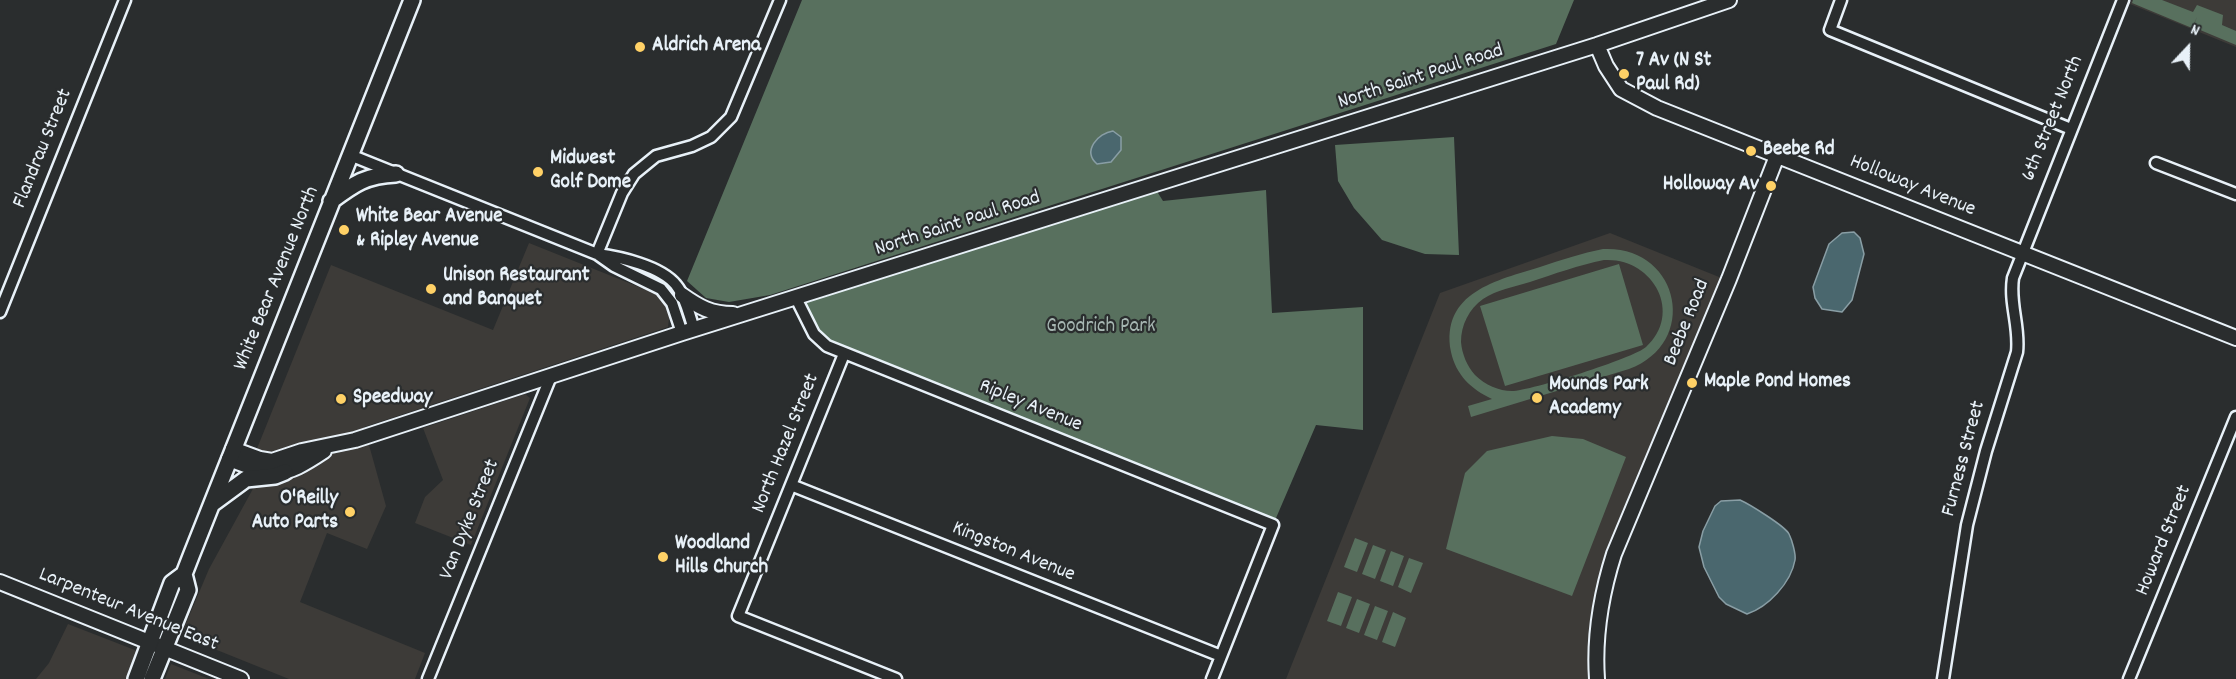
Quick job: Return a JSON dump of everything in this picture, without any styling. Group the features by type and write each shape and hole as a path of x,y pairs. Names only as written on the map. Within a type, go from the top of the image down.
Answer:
{"main road":[{"name":"White Bear Avenue North","path":"152,679 157,646 172,583 184,574 412,0"},
{"path":"331,201 364,179 396,174"},
{"path":"212,504 246,479 275,476 285,472"},
{"name":"White Bear Avenue North","path":"136,679 157,646"}],"street":[{"name":"Flandrau Street","path":"0,312 125,0"},
{"path":"597,254 622,193 634,174 661,154 703,141 716,133 731,117 780,0"},
{"name":"North Saint Paul Road","path":"231,454 272,461 302,451 331,446 688,331 1597,45 1729,0"},
{"path":"1841,0 1830,30 2071,129"},
{"name":"6th Street North","path":"2021,253 2123,0"},
{"name":"Holloway Avenue","path":"1597,45 1606,66 1621,89 1658,108 2236,338"},
{"path":"350,155 597,254 614,266 656,285 666,294 688,331"},
{"name":"Beebe Road","path":"1597,679 1598,625 1606,579 1614,554 1729,279 1777,156"},
{"path":"2156,163 2236,194"},
{"name":"Furness Street","path":"1943,679 1967,525 1986,451 2017,352 2019,336 2010,296 2021,253"},
{"path":"597,254 618,257 658,272 674,282 682,295 699,308 718,314 744,314"},
{"path":"682,295 688,331"},
{"name":"Ripley Avenue","path":"795,298 814,334 827,346 1273,525 1221,656"},
{"name":"North Hazel Street","path":"844,354 738,616 896,679"},
{"name":"Van Dyke Street","path":"428,679 551,376"},
{"name":"Howard Street","path":"2129,679 2236,417"},
{"name":"North Saint Paul Road","path":"285,472 331,446"},
{"path":"231,454 263,472 275,474 285,472"},
{"name":"Kingston Avenue","path":"791,485 1221,656"},
{"name":"Larpenteur Avenue East","path":"0,582 241,679"},
{"path":"1212,679 1221,656"}],"shaded area":[{"path":"2132,0 2236,0 2236,47 2130,4"},
{"name":"Mounds Park Academy","path":"1610,233 1724,279 1613,544 1594,679 1286,679 1440,293"},
{"path":"529,243 659,295 670,311 668,327 364,427 386,506 367,549 327,533 300,602 425,653 415,679 289,679 187,638 184,628 209,569 255,485 256,451 331,265 493,330"},
{"path":"525,394 530,398 471,545 415,523 425,497 443,480 423,428"},
{"path":"68,624 140,652 129,679 36,679 49,663"},
{"path":"171,664 209,679 165,679"}],"green space":[{"path":"802,0 1574,0 1556,44 770,295 729,302 706,298 687,281"},
{"path":"2133,0 2162,0 2193,12 2197,5 2223,15 2222,25 2236,31 2236,45 2193,27 2197,17 2192,28 2132,3"},
{"path":"1454,137 1459,255 1425,254 1382,240 1354,208 1338,181 1335,145"},
{"name":"Goodrich Park","path":"1153,185 1163,201 1266,190 1272,313 1363,307 1363,430 1316,425 1273,525 844,354 814,334 796,298"},
{"path":"1603,249 1629,252 1649,262 1664,278 1672,297 1672,318 1666,338 1652,356 1629,369 1471,417 1468,406 1492,399 1477,391 1465,380 1453,360 1450,332 1454,315 1463,302 1490,284 1507,277","holes":["1604,260 1621,261 1636,267 1648,277 1657,289 1662,303 1662,318 1657,333 1646,347 1603,366 1559,380 1512,391 1497,389 1483,382 1467,364 1461,336 1470,313 1483,299 1499,291 1585,264"]},
{"path":"1619,264 1643,345 1505,386 1480,306"},
{"path":"1552,436 1583,439 1626,457 1572,596 1446,549 1465,473 1487,451"},
{"path":"1355,538 1368,543 1357,572 1344,567"},
{"path":"1373,545 1386,550 1375,579 1362,574"},
{"path":"1391,551 1404,556 1393,586 1380,581"},
{"path":"1409,558 1423,563 1411,593 1398,587"},
{"path":"1338,592 1352,597 1341,626 1327,621"},
{"path":"1357,599 1370,604 1359,633 1346,628"},
{"path":"1375,606 1388,611 1377,640 1364,635"},
{"path":"1393,612 1406,618 1395,647 1382,642"}],"water":[{"path":"1113,131 1121,137 1121,150 1111,162 1097,164 1091,154 1094,143 1102,135"},
{"path":"1854,232 1860,238 1864,254 1852,300 1842,312 1822,309 1815,298 1813,287 1829,244 1842,233"},
{"path":"1740,500 1786,530 1795,557 1793,569 1784,585 1763,606 1747,614 1726,604 1719,597 1704,567 1699,547 1703,531 1715,506 1721,501"}],"place":[{"name":"Aldrich Arena","path":"640,47"},
{"name":"7 Av (N St Paul Rd)","path":"1624,74"},
{"name":"Beebe Rd","path":"1751,151"},
{"name":"Midwest Golf Dome","path":"538,172"},
{"name":"Holloway Av","path":"1771,186"},
{"name":"White Bear Avenue & Ripley Avenue","path":"344,230"},
{"name":"Unison Restaurant and Banquet","path":"431,289"},
{"name":"Maple Pond Homes","path":"1692,383"},
{"name":"Mounds Park Academy","path":"1537,398"},
{"name":"Speedway","path":"341,399"},
{"name":"O'Reilly Auto Parts","path":"350,512"},
{"name":"Woodland Hills Church","path":"663,557"}]}
